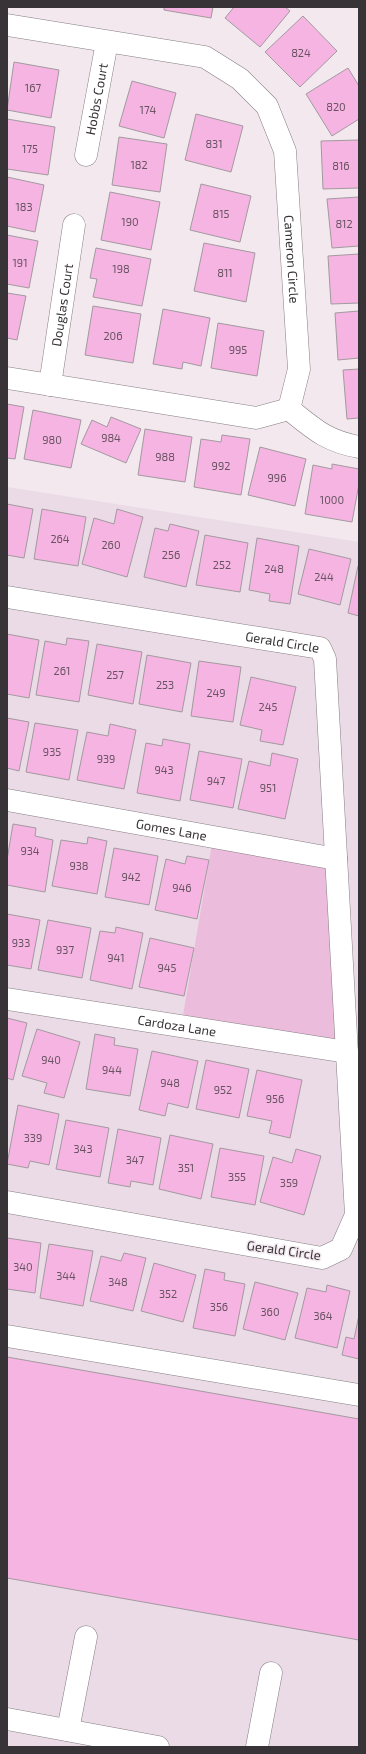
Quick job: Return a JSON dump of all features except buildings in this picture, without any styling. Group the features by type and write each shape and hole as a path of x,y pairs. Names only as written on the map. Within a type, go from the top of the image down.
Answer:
{"street":[{"name":"Cameron Circle","path":"7,25 205,57 240,79 267,106 285,151 299,369 289,409"},
{"name":"Hobbs Court","path":"86,155 107,42"},
{"name":"Douglas Court","path":"50,385 74,225"},
{"path":"7,378 256,418 289,409 322,435 345,444 359,447"},
{"name":"Gerald Circle","path":"7,597 320,648 325,660 336,859 350,958 347,1052 356,1215 341,1249 322,1258 7,1202"},
{"name":"Gomes Lane","path":"7,800 336,859"},
{"name":"Cardoza Lane","path":"7,999 347,1052"},
{"path":"7,1336 359,1395"},
{"path":"68,1730 86,1637"},
{"path":"257,1747 271,1673"},
{"path":"7,1719 158,1747"}],"shaded area":[{"path":"7,487 359,542 359,1747 7,1747"},
{"path":"213,838 336,859 347,1052 181,1027"}]}
